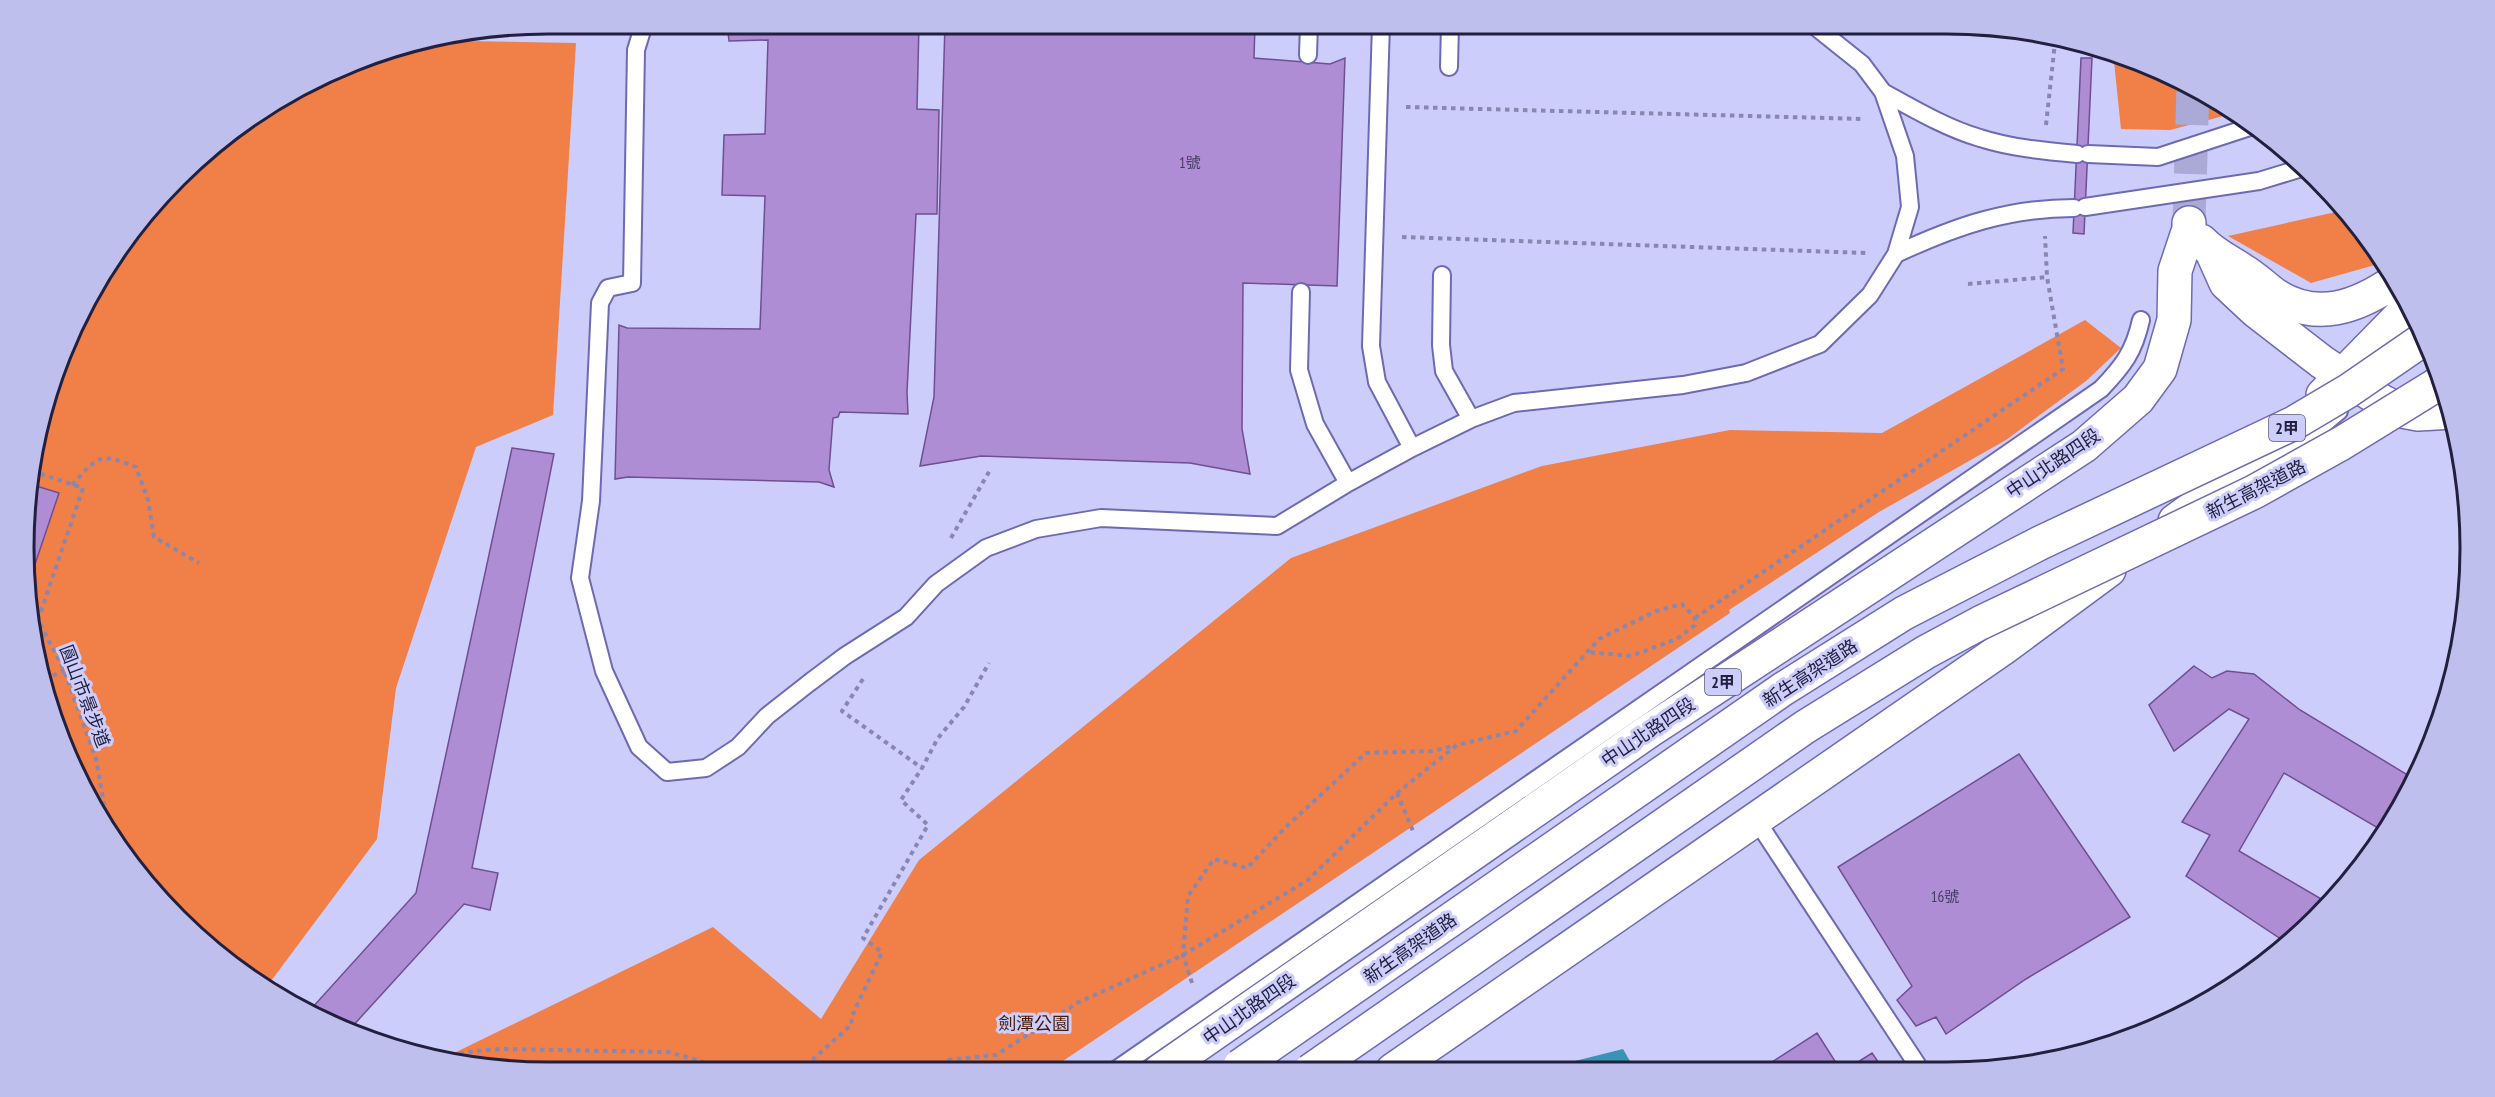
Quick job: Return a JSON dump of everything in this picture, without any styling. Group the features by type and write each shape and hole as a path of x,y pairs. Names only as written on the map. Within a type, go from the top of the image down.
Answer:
{"main road":[{"name":"中山北路四段","path":"1173,1062 1648,731 2084,446 2138,399 2160,369 2174,320 2175,271 2189,226 2213,254"},
{"path":"2213,254 2242,270 2277,296 2309,308 2328,311 2349,305 2380,292 2388,286"},
{"path":"2213,254 2226,283 2303,348 2402,411 2418,414 2442,413"},
{"name":"2甲","path":"1405,1062 2002,650 2231,480 2354,382 2404,315"},
{"name":"新生高架道路","path":"1246,1062 1783,689 1904,613 2040,543 2294,423 2348,391 2417,343"},
{"name":"新生高架道路","path":"1323,1062 1805,727 1926,652 1980,623 2254,492 2342,443 2434,386"}],"lane":[{"path":"641,34 636,50 632,283 608,288 600,303 591,501 580,578 604,671 639,747 667,772 706,768 738,747 767,716 809,683 845,656 906,617 936,584 986,548 1036,529 1101,518 1277,526 1412,448 1471,419 1514,403 1683,385 1757,369 1820,344 1870,295 1896,254 1910,207 1905,156 1883,92 1862,64 1824,34"},
{"path":"1308,55 1309,34"},
{"path":"1381,34 1371,346 1377,382 1412,448"},
{"path":"1449,67 1450,34"},
{"path":"1883,92 1930,117 1980,138 2043,151 2158,157 2243,129"},
{"path":"1896,254 1941,233 1996,215 2044,208 2080,207 2259,181 2294,170"},
{"path":"1442,275 1440,345 1444,371 1471,419"},
{"path":"1300,292 1299,370 1315,424 1348,483"},
{"name":"中山北路四段","path":"1127,1062 2093,395 2126,363 2137,339 2141,320"},
{"path":"2354,382 2417,343"},
{"path":"1756,821 1915,1062"}],"path":[{"path":"2043,151 2055,46"},
{"path":"1378,106 1893,120"},
{"path":"1695,618 2063,369 2047,277 2044,208"},
{"path":"1375,237 1896,254"},
{"path":"1968,284 2047,277"},
{"path":"72,485 94,460 112,457 136,467 148,500 154,537 199,563"},
{"path":"39,617 83,488 40,474"},
{"path":"1194,987 1183,955 1188,896 1214,859 1247,868 1286,827 1366,753 1434,751 1516,731 1587,652 1599,639 1656,611 1682,604 1695,618 1695,625 1677,639 1631,656 1587,652"},
{"name":"圓山市景步道","path":"40,624 64,670 96,759 105,809"},
{"path":"810,1062 852,1024 851,1018 882,952 863,938 928,825 901,800 938,738 964,707 989,663"},
{"path":"51,677 64,670"},
{"path":"945,1062 996,1055 1079,1002 1183,955 1308,880 1397,793 1457,745"},
{"path":"1397,793 1409,821"},
{"path":"458,1055 500,1049 668,1052 704,1062"}],"green space":[{"path":"467,41 576,43 553,415 476,447 396,688 377,839 271,981 236,956 185,912 141,861 103,806 88,776 62,714 44,649 34,548 39,481 52,415 62,383 88,321 121,263 162,210 185,185 210,162 263,121 321,88 383,62 415,52"},
{"path":"2114,63 2174,88 2224,116 2170,130 2121,129"},
{"path":"2335,212 2375,265 2311,283 2228,236"},
{"name":"劍潭公園","path":"2085,320 2121,348 2086,381 2006,440 1879,512 1729,610 1730,613 1061,1062 548,1062 515,1061 453,1054 713,927 821,1019 919,860 1291,558 1542,466 1730,430 1882,433"}],"water":[{"path":"1623,1049 1630,1062 1571,1062"}],"building":[{"path":"728,34 919,34 917,109 939,110 937,214 916,214 907,392 908,414 840,412 838,417 833,418 829,470 834,487 819,482 628,477 615,479 619,325 627,328 760,329 765,196 722,195 724,135 765,134 768,40 729,41"},
{"path":"945,34 1255,34 1254,58 1330,64 1345,58 1337,286 1243,283 1242,429 1250,474 1190,463 981,456 920,466 934,397"},
{"path":"2081,58 2092,58 2084,234 2073,233"},
{"path":"512,448 554,454 472,868 498,873 490,910 464,904 355,1024 314,1006 416,893"},
{"path":"39,487 59,493 35,564"},
{"path":"2194,666 2212,678 2227,671 2254,674 2300,710 2408,775 2378,828 2284,773 2239,851 2322,899 2280,939 2186,876 2210,835 2182,822 2249,719 2229,709 2174,751 2149,705"},
{"path":"2019,754 2130,917 2026,979 1946,1034 1936,1017 1916,1026 1897,1000 1912,986 1838,867"},
{"path":"1817,1033 1836,1062 1772,1062"},
{"path":"1872,1053 1878,1062 1858,1062"}],"tunnel":[{"path":"2189,223 2193,97"}]}
